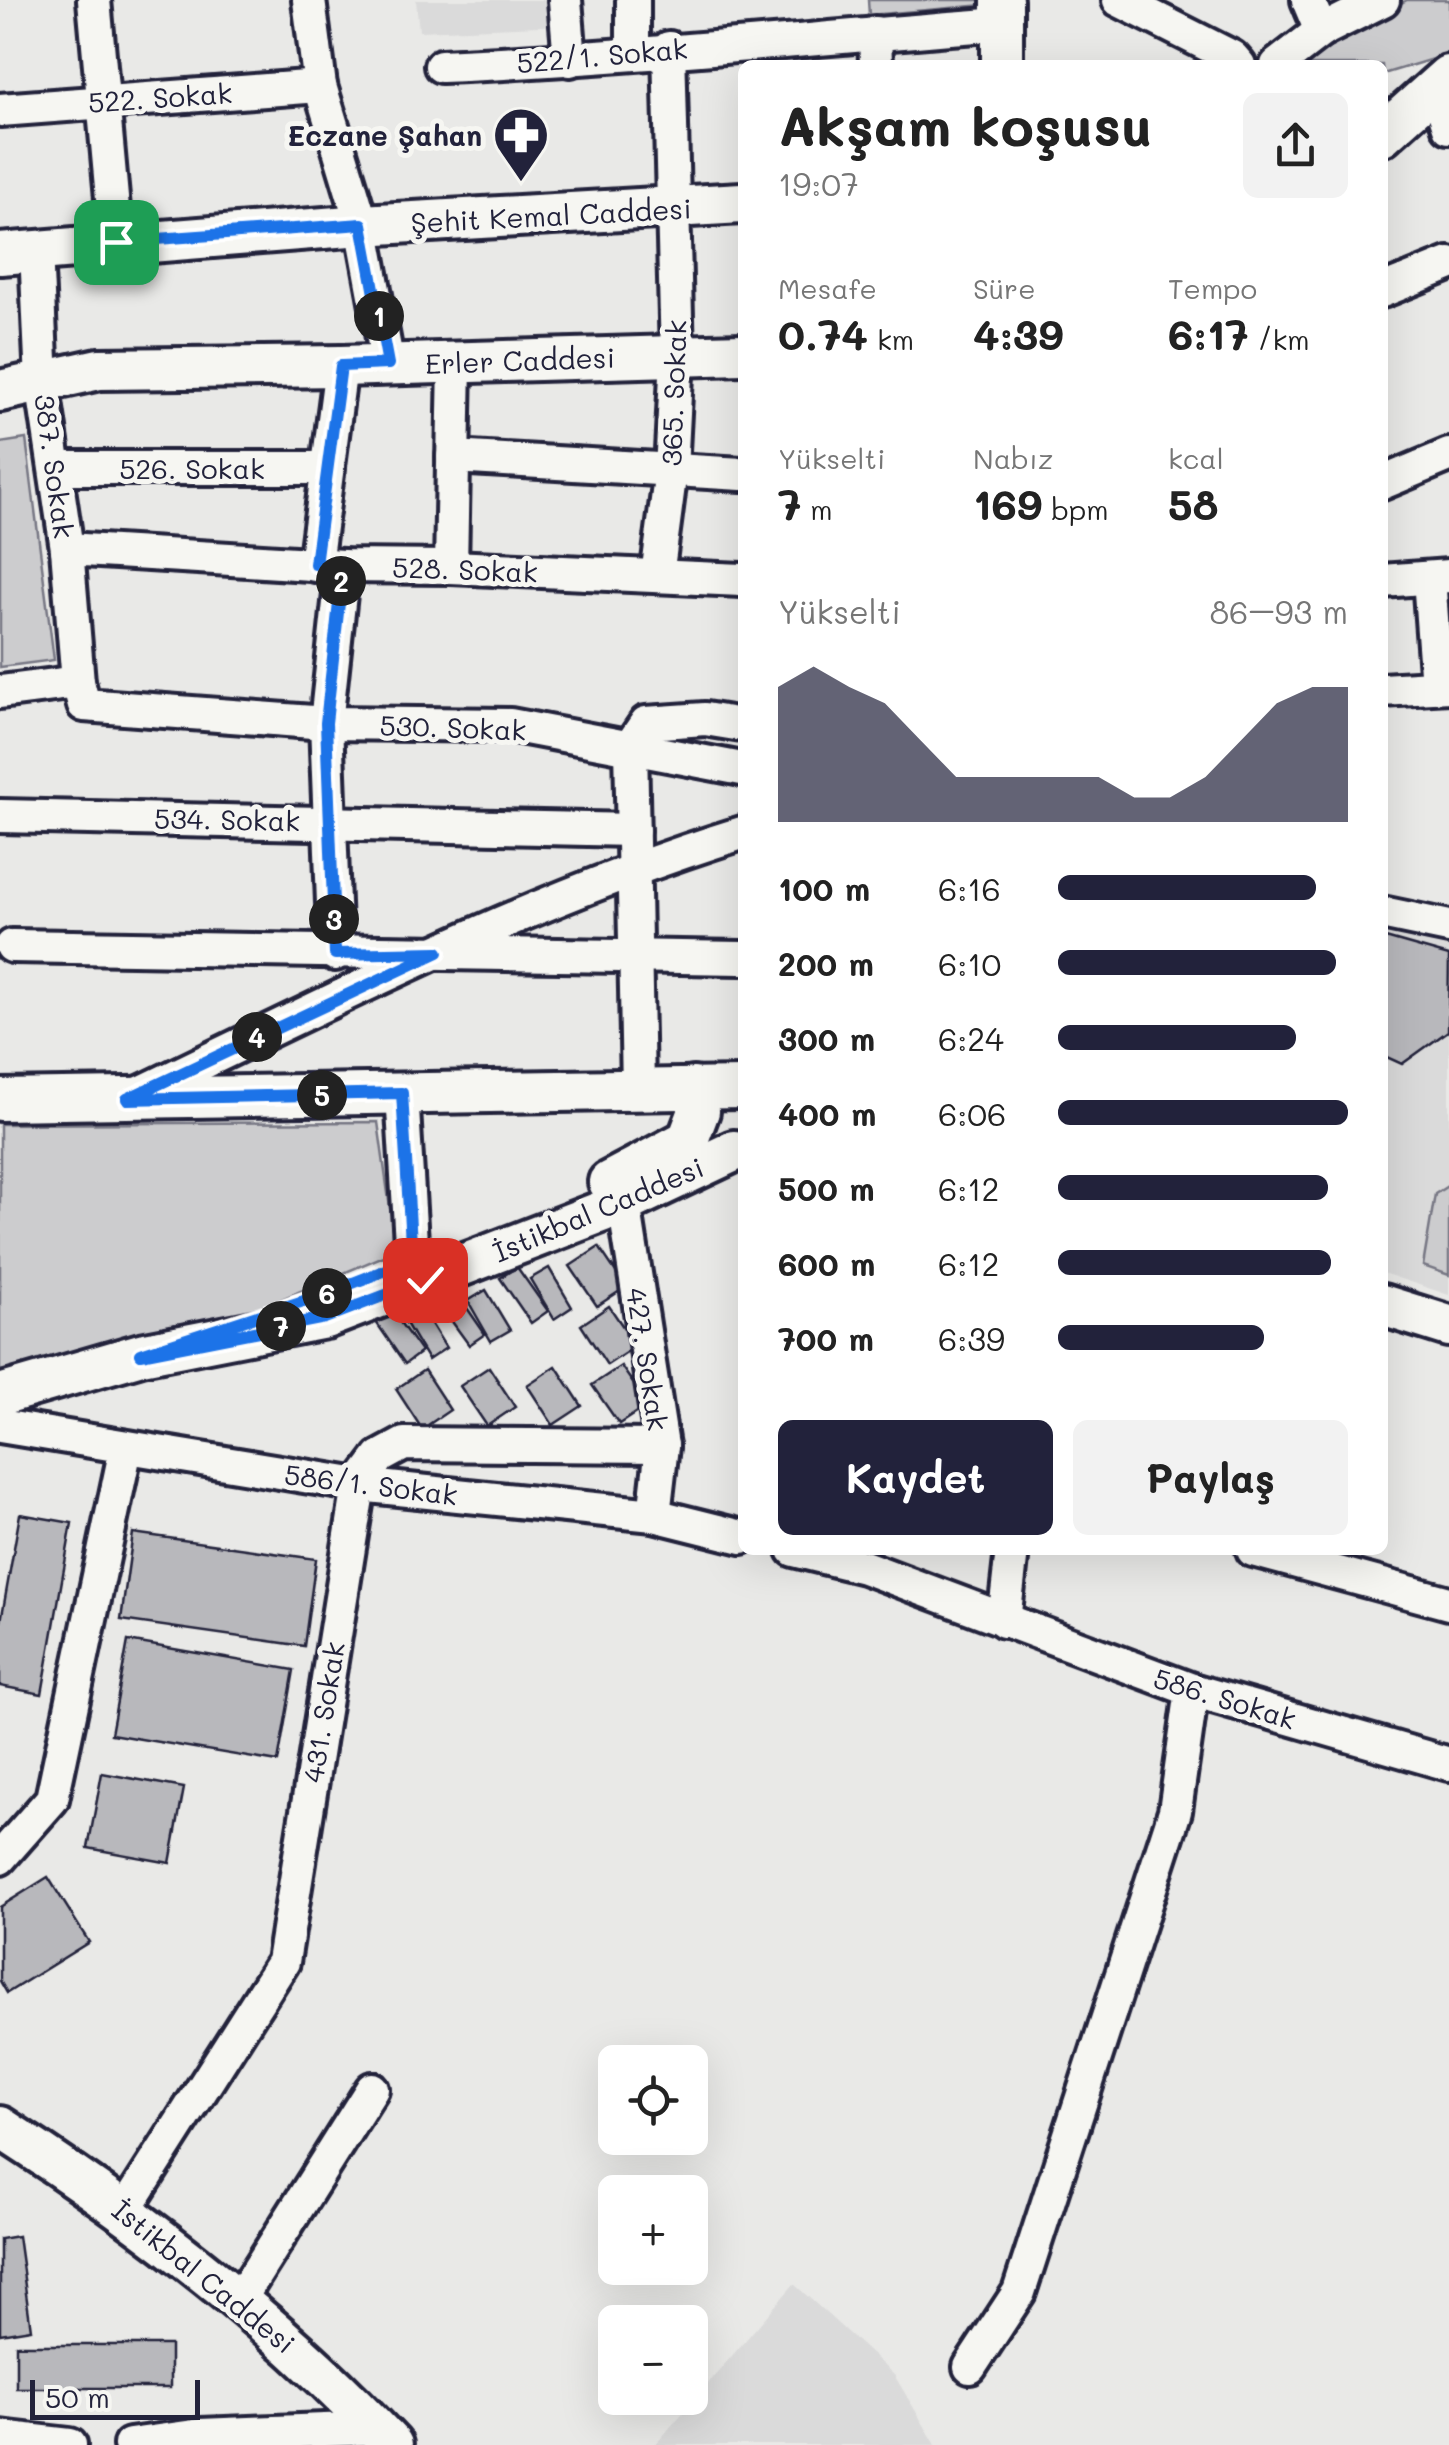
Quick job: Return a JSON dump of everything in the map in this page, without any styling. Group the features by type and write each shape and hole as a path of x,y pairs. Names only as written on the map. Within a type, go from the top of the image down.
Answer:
{"main road":[{"path":"1002,12 1002,60"},
{"path":"1388,96 1445,80"},
{"path":"1388,129 1445,80"},
{"name":"Şehit Kemal Caddesi","path":"18,252 362,224 738,203"},
{"name":"Erler Caddesi","path":"0,391 99,369 738,354"},
{"path":"693,1088 699,1112 720,1142"},
{"path":"0,1100 738,1088"},
{"path":"720,1142 723,1099 738,1090"},
{"path":"141,1354 322,1295 720,1142"},
{"name":"İstikbal Caddesi","path":"0,1396 141,1354 325,1318 624,1203 720,1142"},
{"path":"1388,1311 1449,1326"},
{"name":"İstikbal Caddesi","path":"0,2127 124,2212 238,2302 321,2371 383,2436"}],"street":[{"path":"94,0 116,242"},
{"path":"309,0 320,86 362,224 388,364"},
{"path":"565,0 570,60"},
{"path":"633,0 634,53"},
{"path":"1120,0 1235,60"},
{"path":"1308,0 1321,31"},
{"path":"1283,60 1321,31 1383,0"},
{"name":"522/1. Sokak","path":"440,66 570,60 669,48 876,49 1002,12"},
{"name":"365. Sokak","path":"658,576 671,470 677,356 669,48"},
{"path":"1445,80 1449,126"},
{"name":"522. Sokak","path":"0,110 320,86"},
{"name":"387. Sokak","path":"18,252 57,468 78,682"},
{"path":"1388,289 1449,264"},
{"path":"452,566 455,362"},
{"path":"335,954 326,723 328,468 341,366"},
{"path":"1388,480 1449,455"},
{"path":"454,458 738,474"},
{"name":"526. Sokak","path":"57,468 328,468"},
{"name":"528. Sokak","path":"67,548 329,565 452,566 738,580"},
{"path":"1388,581 1439,577 1443,686 1388,690"},
{"path":"0,692 78,682"},
{"name":"530. Sokak","path":"78,682 84,706 326,723 510,724 738,768"},
{"path":"638,1087 631,746 646,723 706,719 738,723"},
{"name":"534. Sokak","path":"0,816 330,820 633,830"},
{"path":"127,1099 438,952 636,866 738,834"},
{"path":"1388,913 1449,926"},
{"path":"12,946 738,958"},
{"path":"402,1093 412,1260"},
{"name":"427. Sokak","path":"624,1203 662,1446 654,1515"},
{"name":"586/1. Sokak","path":"0,1426 359,1485 654,1515 738,1537"},
{"path":"359,1485 380,1457 404,1444 662,1446"},
{"path":"0,1858 52,1798 126,1448"},
{"name":"431. Sokak","path":"124,2212 283,1962 359,1485"},
{"path":"833,1555 864,1559 1004,1621 1011,1555"},
{"path":"1271,1555 1449,1603"},
{"name":"586. Sokak","path":"1004,1621 1192,1690 1449,1764"},
{"path":"970,2366 1019,2292 1025,2274 1174,1811 1192,1690"},
{"path":"238,2302 372,2089"},
{"path":"130,2445 201,2435 383,2436"},
{"path":"0,2437 70,2445"}],"shaded area":[{"path":"416,0 561,0 562,25 419,31"},
{"path":"868,0 996,0 996,4 869,15"},
{"path":"1407,0 1449,0 1449,54 1388,72 1388,60 1310,60 1328,42"},
{"path":"26,439 54,660 0,667 0,443"},
{"path":"1388,919 1449,934 1449,1295 1388,1275"},
{"path":"378,1122 396,1251 241,1316 0,1371 0,1124"},
{"path":"1449,1185 1449,1275 1423,1266 1435,1194"},
{"path":"794,2284 894,2375 936,2445 655,2445 681,2415 708,2415 708,2384"}],"building":[{"path":"1388,939 1449,956 1448,1031 1402,1064 1388,1058"},
{"path":"599,1247 626,1287 597,1306 570,1266"},
{"path":"517,1267 548,1311 531,1323 500,1278"},
{"path":"549,1268 572,1307 554,1319 530,1279"},
{"path":"454,1289 485,1334 469,1345 437,1301"},
{"path":"486,1290 510,1330 491,1341 468,1301"},
{"path":"609,1306 636,1346 607,1365 581,1325"},
{"path":"390,1308 421,1352 405,1364 374,1319"},
{"path":"422,1309 446,1348 428,1360 404,1320"},
{"path":"556,1366 582,1406 553,1425 527,1385"},
{"path":"621,1366 648,1405 619,1424 592,1385"},
{"path":"489,1367 515,1407 487,1426 460,1386"},
{"path":"424,1370 450,1410 422,1429 396,1389"},
{"path":"20,1514 72,1523 42,1694 0,1686 0,1627"},
{"path":"133,1533 316,1559 304,1646 121,1620"},
{"path":"128,1641 294,1670 278,1762 111,1734"},
{"path":"102,1773 184,1788 170,1863 88,1848"},
{"path":"48,1877 89,1942 7,1993 0,1981 0,1907"},
{"path":"18,2236 31,2329 0,2334 0,2239"},
{"path":"16,2345 170,2345 170,2388 16,2388"}],"place":[{"name":"Eczane Şahan","path":"521,184"}],"route":[{"path":"116,242 362,224 388,364 341,366 315,564 343,566 326,723 335,954 438,952 127,1099 402,1093 412,1260 322,1295 141,1354 325,1318 425,1280"}]}
